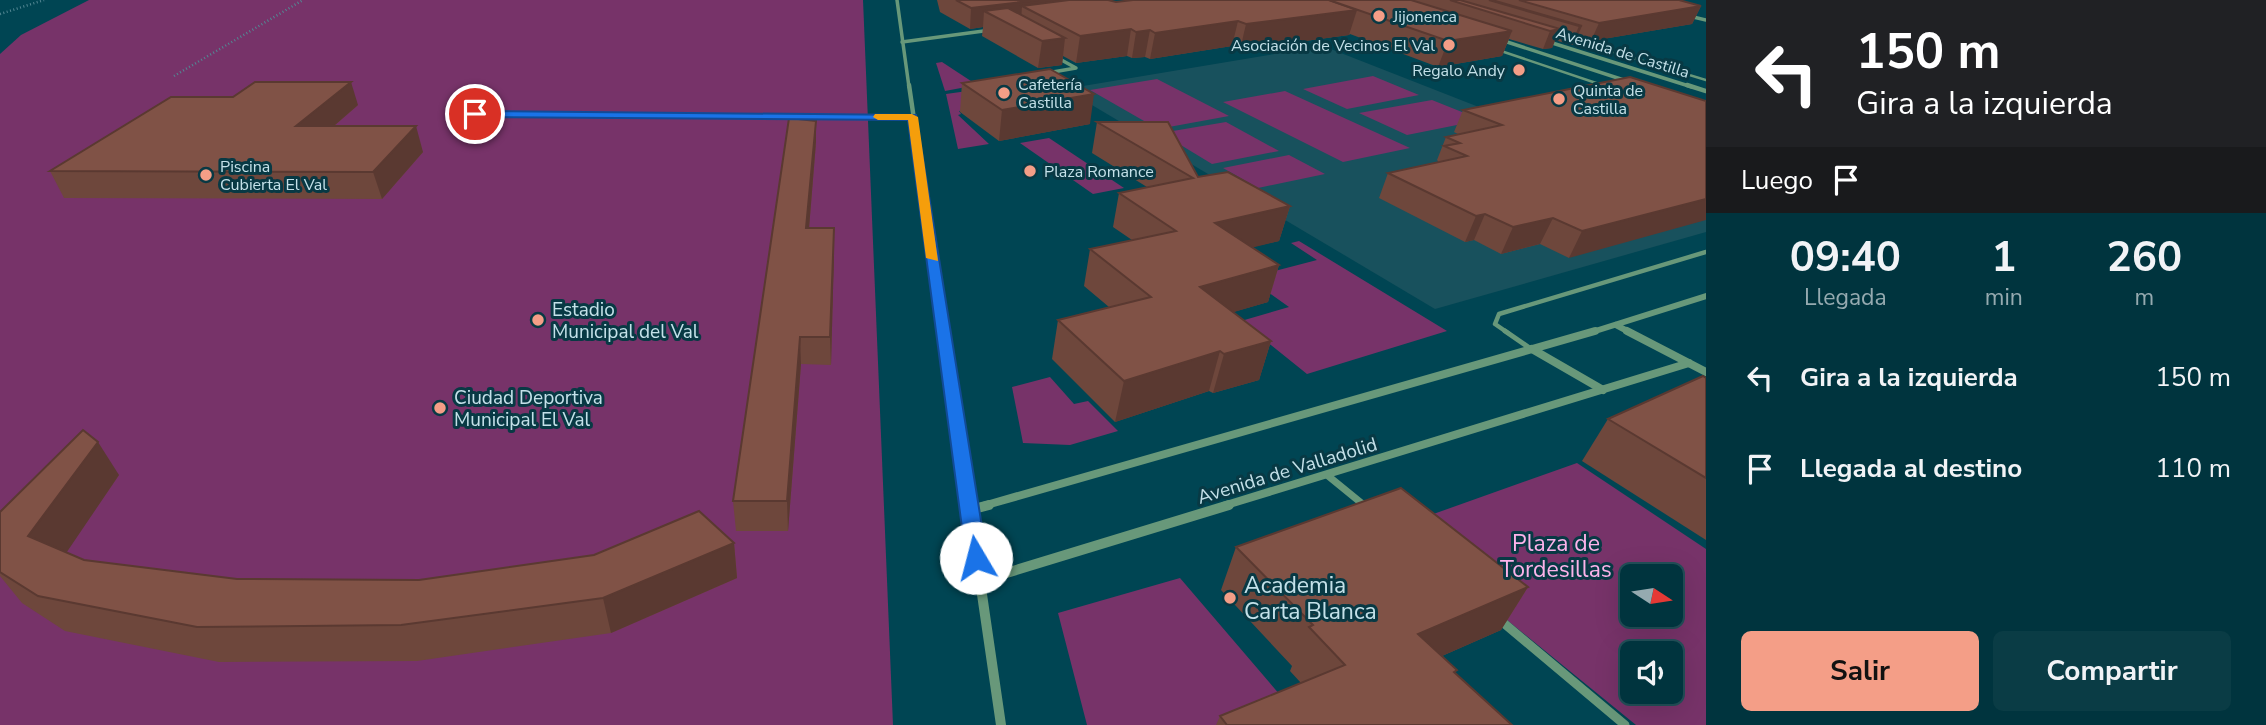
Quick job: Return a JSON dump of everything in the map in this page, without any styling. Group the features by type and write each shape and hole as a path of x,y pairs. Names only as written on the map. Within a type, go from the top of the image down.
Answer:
{"street":[{"path":"897,0 1001,725"},
{"path":"1683,14 1706,20"},
{"path":"902,42 993,30"},
{"name":"Avenida de Castilla","path":"1533,37 1706,91"},
{"name":"Avenida de Castilla","path":"1496,38 1640,85"},
{"path":"1044,73 1076,68 1052,55"},
{"path":"970,510 1616,325 1706,296"},
{"path":"1616,325 1706,372"},
{"path":"1532,349 1603,390"},
{"name":"Avenida de Valladolid","path":"980,581 1689,363"},
{"path":"1327,475 1370,510"},
{"path":"1487,609 1625,725"}],"lane":[{"path":"1567,38 1706,80"},
{"path":"1488,47 1603,85"},
{"path":"475,114 912,117"},
{"path":"1532,349 1495,324 1499,314 1706,252"}],"path":[{"path":"0,14 44,0"},
{"path":"174,76 303,0"}],"shaded area":[{"path":"1323,46 1706,196 1706,232 1435,309 1065,89"}],"green space":[{"name":"Ciudad Deportiva Municipal El Val","path":"89,0 863,0 893,725 0,725 0,54 21,35"},
{"path":"942,62 977,85 945,91 936,63"},
{"path":"1373,76 1419,95 1347,109 1303,89"},
{"path":"1157,79 1229,116 1158,129 1090,90"},
{"path":"982,89 992,106 959,111 961,114 958,115 989,144 958,149 946,94"},
{"path":"1285,91 1410,148 1343,162 1223,102"},
{"path":"1432,100 1482,120 1407,135 1359,113"},
{"path":"1226,122 1279,151 1212,164 1161,133"},
{"path":"1049,138 1124,188 1093,194 1020,143"},
{"path":"1289,155 1325,174 1258,188 1223,168"},
{"path":"1299,241 1447,331 1307,374 1241,321 1289,307 1248,278 1317,260 1291,243"},
{"path":"1050,377 1074,404 1088,401 1118,431 1070,445 1023,443 1012,387"},
{"name":"Plaza de Tordesillas","path":"1577,463 1706,549 1706,725 1636,725 1394,528"},
{"path":"1180,578 1287,703 1343,725 1087,725 1058,613"}],"building":[{"path":"956,0 1038,0 971,8"},
{"path":"1069,0 1329,0 1357,10 1246,24 1238,21 1155,33 1150,30 1136,32 1131,29 1080,36 1022,6"},
{"path":"1329,0 1411,0 1512,31 1448,41"},
{"path":"1450,0 1460,0 1560,29 1550,31"},
{"path":"1489,0 1492,0 1582,26 1579,26"},
{"path":"1519,0 1679,0 1701,6 1599,23"},
{"path":"1008,8 1065,38 1042,41 984,11"},
{"path":"1050,69 1094,94 1002,110 962,83"},
{"path":"1630,77 1706,101 1706,199 1582,231 1553,218 1513,227 1485,214 1476,216 1388,173 1467,156 1444,146 1460,143 1446,137 1502,125 1463,110"},
{"path":"255,82 351,82 296,126 416,126 373,172 50,171 171,97 233,97"},
{"path":"789,118 816,121 806,228 834,228 830,337 800,337 787,501 733,501"},
{"path":"1097,122 1168,122 1198,177 1228,172 1290,206 1215,223 1279,265 1200,287 1271,341 1224,354 1220,351 1124,381 1058,320 1151,297 1090,249 1176,231 1119,193 1193,178"},
{"path":"1703,376 1706,378 1706,478 1608,419"},
{"path":"83,430 98,442 28,536 84,560 237,579 419,580 594,555 699,511 734,543 603,598 401,625 197,627 38,596 0,572 0,512"},
{"path":"1401,488 1528,587 1418,634 1457,670 1454,672 1512,725 1227,725 1220,716 1345,665 1309,627 1313,625 1236,547"}],"slow traffic":[{"path":"878,117 912,117 933,258"}],"place":[{"name":"Jijonenca","path":"1379,16"},
{"name":"Asociación de Vecinos El Val","path":"1449,45"},
{"name":"Regalo Andy","path":"1519,70"},
{"name":"Cafetería Castilla","path":"1004,93"},
{"name":"Quinta de Castilla","path":"1559,99"},
{"name":"Plaza Romance","path":"1030,171"},
{"name":"Piscina Cubierta El Val","path":"206,175"},
{"name":"Estadio Municipal del Val","path":"538,320"},
{"name":"Ciudad Deportiva Municipal El Val","path":"440,408"},
{"name":"Academia Carta Blanca","path":"1230,598"}],"route":[{"path":"475,114 912,117 976,558"}]}
